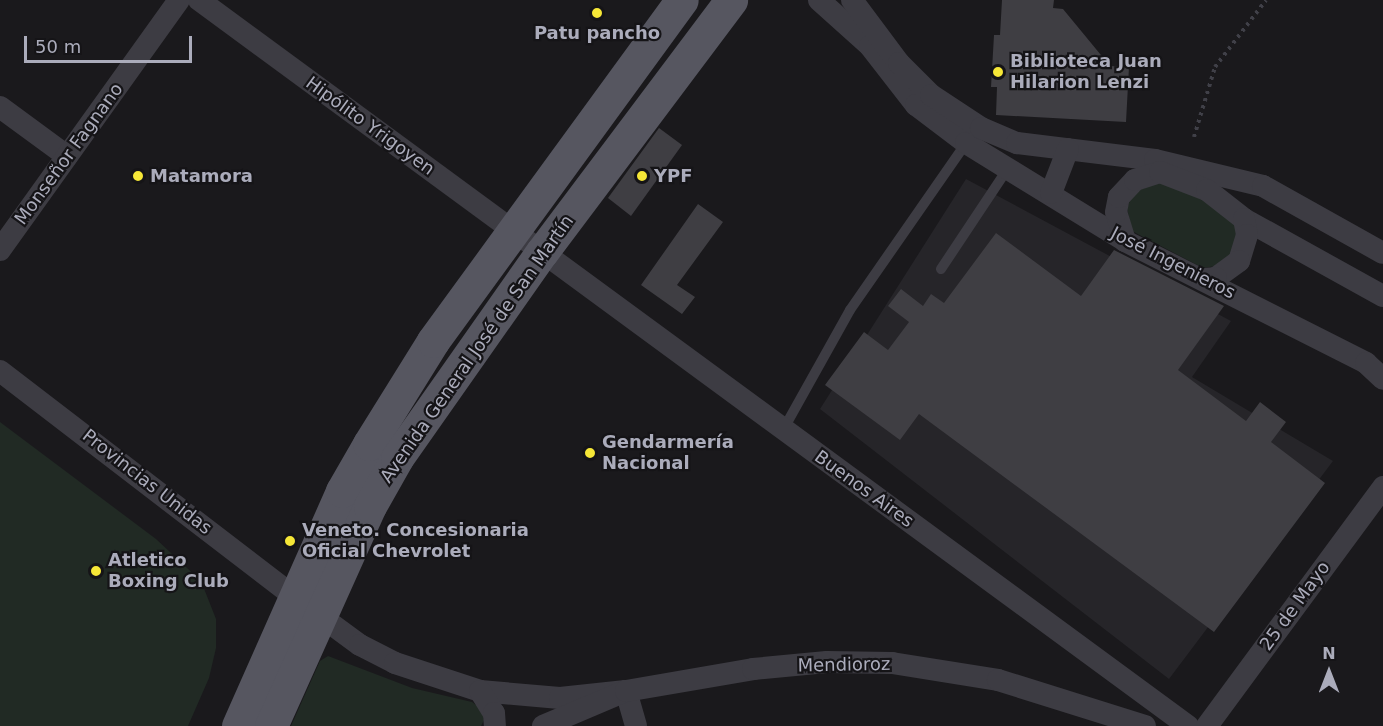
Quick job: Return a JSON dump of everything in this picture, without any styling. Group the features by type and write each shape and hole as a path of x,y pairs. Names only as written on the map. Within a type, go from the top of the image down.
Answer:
{"main road":[{"name":"Avenida General José de San Martín","path":"271,726 342,491 433,341 682,0"},
{"name":"Avenida General José de San Martín","path":"238,726 397,458 542,252 731,0"}],"street":[{"name":"Monseñor Fagnano","path":"0,250 179,0"},
{"name":"Hipólito Yrigoyen","path":"199,0 542,252"},
{"path":"819,0 870,46 916,105 974,136 1068,149 1263,186 1383,252"},
{"name":"José Ingenieros","path":"852,0 899,63 1008,168 1125,241 1375,363 1383,379"},
{"path":"0,107 67,156"},
{"path":"1008,168 1017,143"},
{"path":"1051,193 1068,149"},
{"path":"1158,166 1207,190 1245,219 1383,296"},
{"path":"1125,241 1116,212 1119,197 1135,180 1158,166"},
{"path":"1204,279 1216,278 1239,261 1246,244 1245,219"},
{"name":"Buenos Aires","path":"542,252 1188,726"},
{"name":"Provincias Unidas","path":"0,371 308,607 395,663 480,691 560,698 626,691"},
{"name":"25 de Mayo","path":"1207,726 1383,487"},
{"name":"Mendioroz","path":"543,726 626,691 753,669 827,662 892,663 998,680 1145,726"},
{"path":"480,691 494,713 495,726"},
{"path":"626,691 636,726"}],"lane":[{"path":"783,430 850,310 974,136"},
{"path":"941,269 1008,168"}],"path":[{"path":"1194,136 1215,67 1266,0"}],"shaded area":[{"path":"966,179 1231,321 1192,377 1333,461 1169,679 820,409"},
{"path":"1158,182 1171,182 1228,214 1238,229 1235,253 1216,266 1203,268 1132,231 1127,208 1133,193"},
{"name":"Atletico Boxing Club","path":"0,422 156,539 201,581 216,619 216,648 209,678 188,726 0,726"},
{"path":"328,656 412,688 472,702 481,709 484,720 481,726 291,726 320,661"}],"building":[{"path":"1002,0 1054,0 1053,8 1063,9 1110,66 1129,67 1126,122 996,115 997,87 991,87 994,35 1000,35"},
{"path":"659,128 682,145 631,216 608,198"},
{"path":"698,204 723,222 677,285 695,297 682,314 641,285"},
{"path":"996,233 1081,296 1114,250 1224,306 1178,370 1246,421 1260,402 1286,422 1271,442 1325,483 1214,632 919,414 900,440 825,385 864,332 888,350 909,322 888,306 901,289 923,306 931,294 944,303"}],"place":[{"name":"Patu pancho","path":"597,13"},
{"name":"Biblioteca Juan Hilarion Lenzi","path":"998,72"},
{"name":"Matamora","path":"138,176"},
{"name":"YPF","path":"642,176"},
{"name":"Gendarmería Nacional","path":"590,453"},
{"name":"Veneto. Concesionaria Oficial Chevrolet","path":"290,541"},
{"name":"Atletico Boxing Club","path":"96,571"}]}
